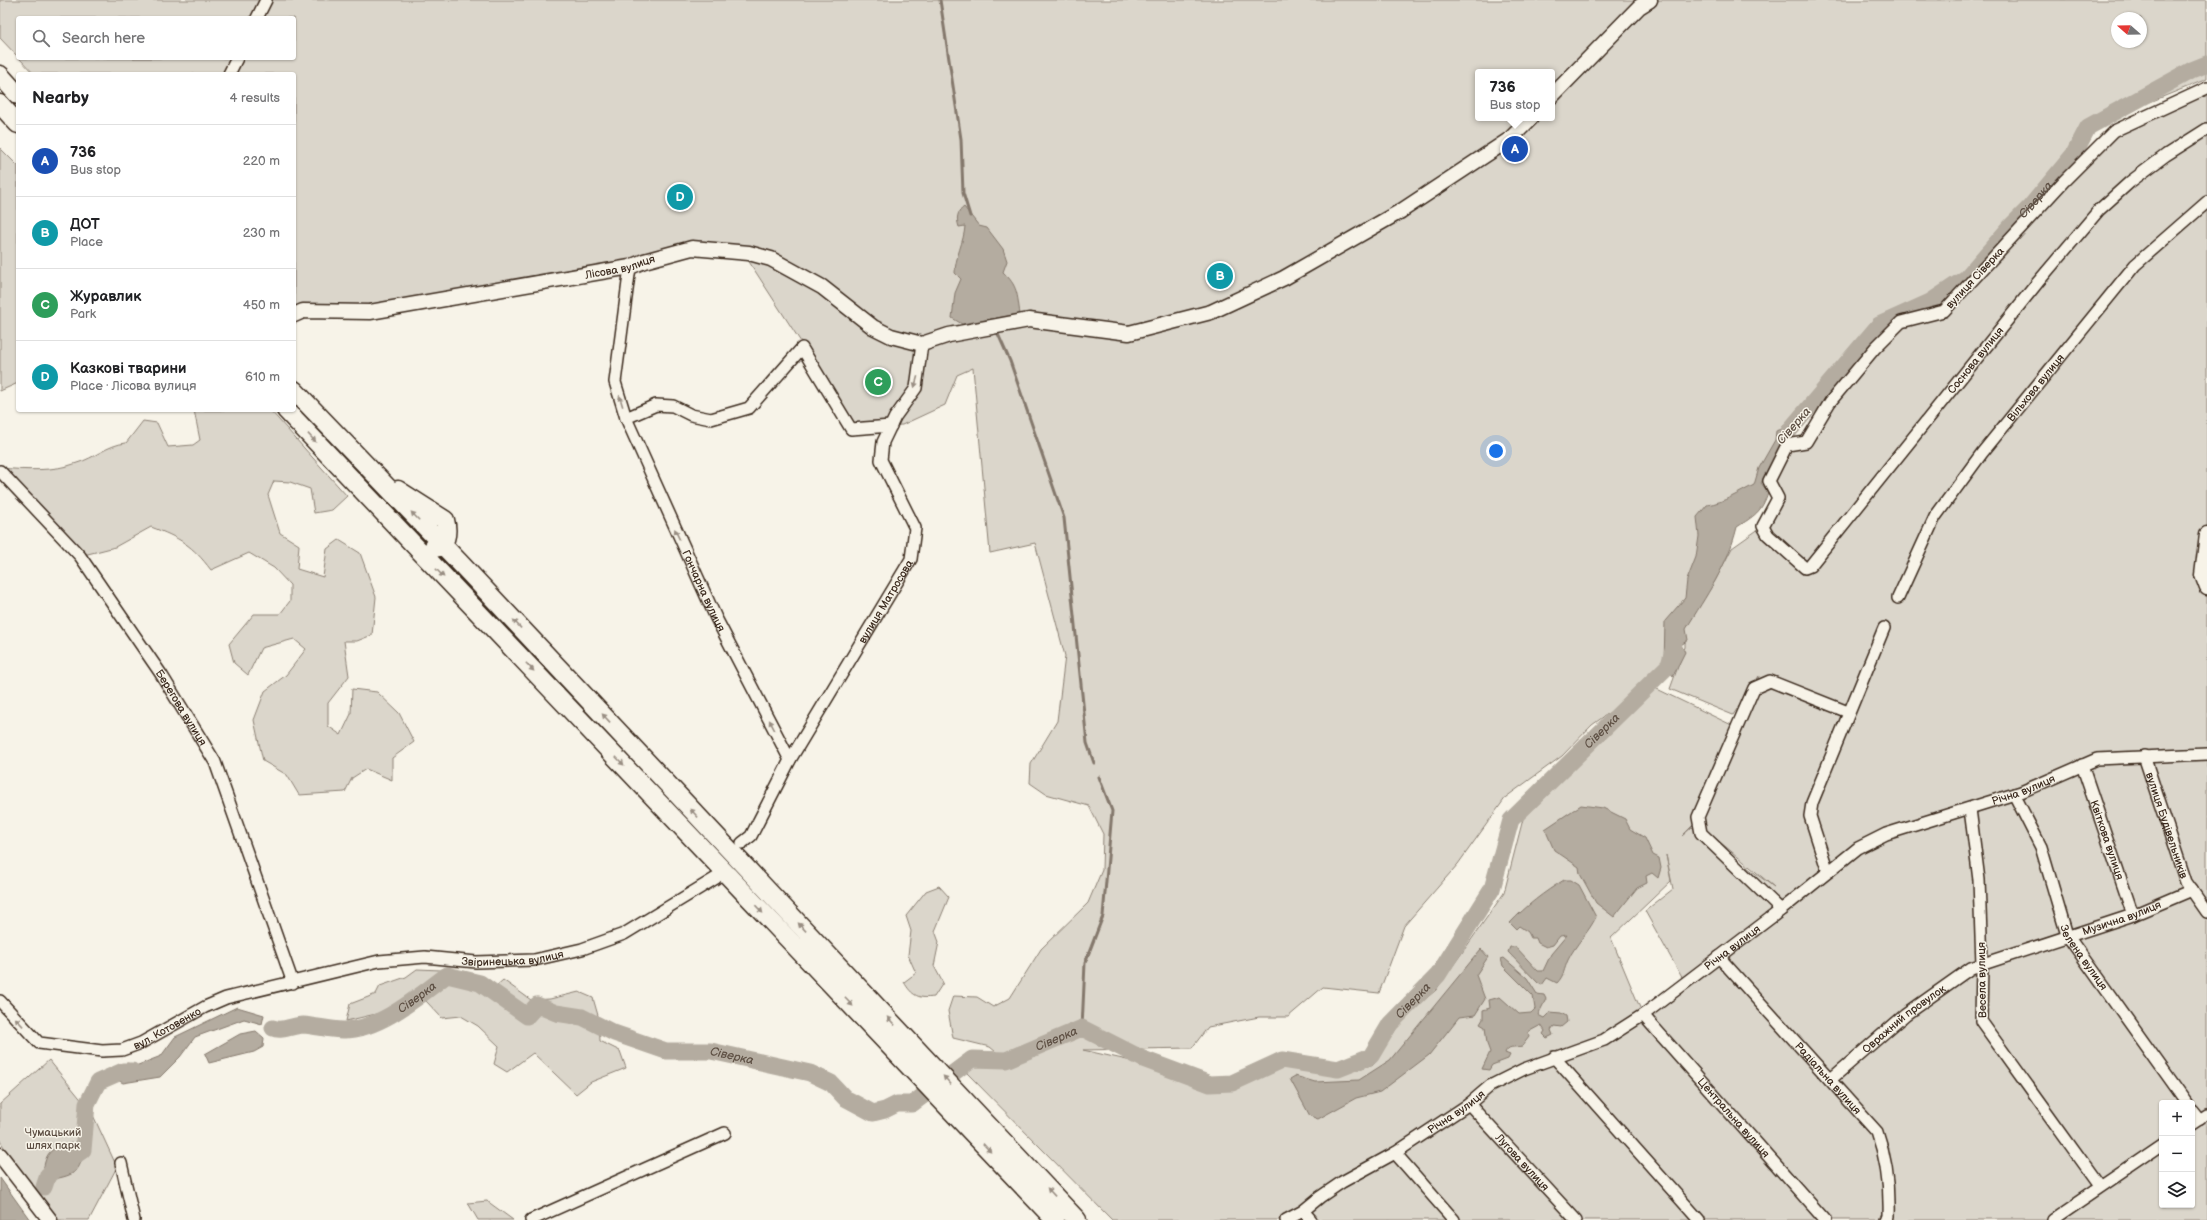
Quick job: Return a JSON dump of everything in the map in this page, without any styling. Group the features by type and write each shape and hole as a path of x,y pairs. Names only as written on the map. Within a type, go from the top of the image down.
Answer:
{"highway":[{"path":"0,75 16,93"},
{"path":"0,104 16,122"},
{"path":"296,392 378,478 438,514 445,520 447,528 446,536 442,544 436,548 429,548 419,543 372,502"},
{"path":"288,412 372,502 715,848 746,868 913,1056 967,1114 1077,1220"},
{"path":"442,544 715,848 725,879 913,1056"},
{"path":"967,1114 1055,1220"}],"street":[{"path":"258,16 266,0"},
{"path":"1555,93 1639,7 1650,0"},
{"path":"230,72 237,60"},
{"name":"вулиця Сіверка","path":"1762,526 1778,498 1769,481 1787,445 1806,442 1830,402 1875,348 1901,322 1944,311 2064,181 2114,131 2207,88"},
{"path":"922,344 949,335 1029,320 1129,333 1211,312 1284,278 1402,211 1510,139 1528,121"},
{"name":"Соснова вулиця","path":"1762,526 1768,535 1805,568 1810,566 2043,276 2099,210 2130,182 2166,155 2207,129"},
{"name":"Вільхова вулиця","path":"1898,598 1935,517 1987,447 2135,265 2207,202"},
{"name":"Лісова вулиця","path":"297,311 370,312 630,267 644,261 692,248 749,253 771,259 822,287 873,327 892,336 922,344"},
{"name":"Гончарна вулиця","path":"630,267 615,382 626,418 716,618 790,760"},
{"name":"вулиця Матросова","path":"742,843 751,836 790,760 911,559 915,528 881,460 883,442 890,426 916,388 922,344"},
{"path":"626,418 656,405 673,406 691,415 711,419 749,408 802,348 851,429 890,426"},
{"name":"Берегова вулиця","path":"0,471 80,556 161,674 215,762 293,983"},
{"path":"2207,534 2202,575 2207,588"},
{"path":"1828,872 1810,816 1812,804 1848,712 1884,628"},
{"path":"1781,910 1701,833 1698,817 1754,688 1770,681 1848,712"},
{"name":"Річна вулиця","path":"1286,1220 1303,1211 1342,1182 1395,1153 1469,1104 1490,1086 1524,1069 1604,1040 1643,1015 1781,910 1858,848 1886,834 2014,794 2098,759 2207,754"},
{"name":"вулиця Будівельників","path":"2144,756 2186,882 2207,912"},
{"name":"Квіткова вулиця","path":"2082,765 2133,915"},
{"name":"Зелена вулиця","path":"2014,794 2041,848 2067,935 2185,1100"},
{"name":"Весела вулиця","path":"1970,809 1979,880 1982,964 1981,1021 2100,1186"},
{"name":"Звіринецька вулиця","path":"293,983 379,961 425,956 476,962 534,960 582,949 624,934 725,879"},
{"name":"Музична вулиця","path":"1982,964 2067,935 2133,915 2192,890"},
{"name":"Радіальна вулиця","path":"1719,957 1877,1132 1884,1150 1890,1185 1889,1215 1887,1220"},
{"name":"Овражний провулок","path":"1830,1080 1906,1014 1971,968 1982,964"},
{"name":"вул. Котовенко","path":"0,1001 38,1042 102,1051 122,1050 141,1043 216,1002 234,996 293,983"},
{"name":"Центральна вулиця","path":"1643,1015 1821,1219"},
{"path":"1554,1057 1699,1220"},
{"name":"Лугова вулиця","path":"1469,1104 1576,1220"},
{"path":"531,1220 725,1133"},
{"path":"2052,1220 2159,1147"},
{"path":"1395,1153 1454,1220"},
{"path":"0,1155 50,1220"},
{"path":"121,1163 134,1220"},
{"path":"1303,1211 1311,1220"}],"green space":[{"path":"0,0 2207,0 2207,79 2088,127 2074,154 2030,207 2010,226 1966,278 1930,302 1879,325 1799,422 1778,441 1764,474 1725,523 1687,613 1674,666 1592,725 1562,756 1506,797 1458,864 1404,926 1379,993 1323,987 1288,1017 1259,1017 1208,1027 1192,1048 1083,1050 1127,1060 1201,1086 1231,1088 1282,1067 1340,1075 1374,1064 1403,1018 1436,990 1504,893 1523,819 1655,688 1742,730 1759,676 1733,715 1670,689 1685,647 1685,629 1715,581 1732,548 1763,526 1778,498 1769,481 1787,445 1806,442 1830,402 1901,322 1944,311 2114,131 2207,88 2207,1220 1112,1220 966,1072 972,1059 1002,1057 990,1047 953,1038 948,1011 953,996 977,997 993,1007 1010,998 1041,949 1088,903 1102,870 1103,834 1089,806 1046,794 1030,783 1031,764 1057,721 1065,656 1035,543 990,553 973,368 957,375 945,405 902,425 856,427 746,257 726,247 370,307 313,304 296,308 296,72 32,72 21,60 296,60 296,16 16,16 16,55 0,38","holes":["1696,822 1774,887 1692,827 1682,836","1666,855 1673,889 1645,911 1685,983 1643,1015 1611,938 1671,881"]},
{"path":"0,148 16,164 16,384 0,391"},
{"path":"194,412 272,412 347,496 332,510 314,513 310,489 290,482 274,481 268,495 280,533 299,545 297,569 323,577 327,549 339,540 360,553 376,597 372,635 357,641 344,641 349,676 328,703 328,726 341,735 351,714 352,689 377,692 399,713 414,742 392,758 392,780 366,769 352,778 345,792 299,795 287,775 263,761 254,720 265,691 286,675 306,649 294,639 261,648 248,675 234,663 229,644 254,614 280,614 290,601 290,585 274,568 249,553 211,570 198,554 185,543 151,527 115,547 80,556 0,468 29,470 68,466 90,458 113,446 126,443 143,421 157,423 168,447 193,445 200,440"},
{"path":"939,886 949,897 935,931 939,942 934,966 943,983 934,997 920,997 916,996 910,991 904,982 916,973 908,955 911,931 906,916 926,891"},
{"path":"417,969 441,970 472,975 495,987 503,980 531,1000 550,999 579,992 593,998 599,1019 600,1041 620,1051 626,1068 591,1082 576,1094 533,1053 507,1072 494,1064 499,1046 478,1026 461,1016 442,1018 426,1001 406,997 380,1013 346,1021 350,1004 376,994 380,986 406,977"},
{"name":"Чумацький шлях парк","path":"49,1060 92,1113 117,1167 89,1220 52,1220 0,1141 0,1104"},
{"path":"487,1201 513,1220 478,1220 468,1203"}],"water":[{"path":"964,207 979,226 987,228 1003,249 1007,261 1003,272 1014,286 1020,314 962,324 952,318 955,293 961,279 955,273 955,267 965,226 959,227 957,218 960,211"},
{"path":"1805,412 1802,425 1782,442 1761,483 1768,492 1766,499 1757,513 1737,527 1722,567 1709,592 1686,629 1688,640 1681,645 1685,652 1673,676 1664,664 1665,621 1685,598 1687,580 1696,557 1699,536 1697,517 1707,505 1726,499 1754,485 1759,468 1775,440 1776,431 1789,427"},
{"path":"1581,805 1603,808 1625,819 1630,829 1645,838 1653,855 1659,858 1661,868 1658,878 1652,873 1646,876 1647,883 1637,888 1614,917 1596,903 1580,874 1579,867 1554,850 1545,829"},
{"path":"1564,880 1571,880 1579,885 1596,917 1571,954 1563,975 1557,983 1547,978 1542,985 1538,983 1508,952 1510,947 1516,947 1538,971 1543,971 1551,954 1567,935 1560,936 1553,945 1546,947 1538,943 1536,938 1531,938 1528,932 1519,926 1516,929 1510,923 1549,889"},
{"path":"1481,949 1488,957 1476,975 1485,999 1475,1015 1459,1017 1429,1055 1380,1092 1356,1098 1318,1119 1310,1116 1290,1079 1295,1076 1315,1082 1359,1080 1390,1060"},
{"path":"1504,958 1527,978 1537,994 1544,995 1546,999 1538,1015 1544,1018 1550,1012 1561,1013 1566,1016 1567,1022 1561,1027 1554,1026 1551,1030 1553,1035 1547,1038 1543,1034 1545,1031 1541,1025 1528,1032 1529,1037 1522,1046 1506,1050 1505,1053 1510,1055 1508,1059 1492,1065 1489,1070 1482,1069 1490,1052 1487,1044 1485,1027 1480,1024 1483,1019 1483,1010 1490,1008 1489,1000 1500,997 1519,1014 1531,1013 1535,1009 1533,996 1503,966 1501,959"},
{"path":"237,1007 264,1015 262,1024 244,1019 195,1037 180,1057 160,1077 123,1083 109,1075 109,1069 128,1063 133,1067 161,1056 175,1037"},
{"path":"256,1031 264,1038 263,1047 254,1052 209,1063 205,1054 240,1034"},
{"path":"71,1143 83,1150 78,1168 67,1176 54,1179 43,1172 48,1155 54,1149"},
{"path":"0,1178 30,1220 0,1220"}],"waterway":[{"path":"940,0 961,139 963,193 970,216"},
{"name":"Сіверка","path":"1789,431 1879,325 1930,302 1966,278 2011,226 2030,207 2074,154 2088,127 2192,70 2207,64"},
{"path":"998,334 1010,361 1064,518 1087,743 1094,763"},
{"name":"Сіверка","path":"273,1028 284,1029 303,1025 343,1030 357,1029 371,1025 412,1001 447,975 480,983 527,1016 537,1005 556,1013 582,1017 614,1033 666,1051 711,1051 810,1073 831,1083 845,1098 873,1113 885,1110 897,1104 912,1104 972,1059 1006,1060 1082,1028 1143,1059 1210,1084 1232,1083 1282,1060 1338,1069 1371,1056 1390,1024 1438,975 1492,889 1511,820 1669,665 1674,647"},
{"path":"1082,1028 1085,963 1103,916 1112,811 1099,777"},
{"name":"Сіверка","path":"44,1187 48,1175 83,1150 87,1104 98,1082 123,1071 132,1071"}],"place":[{"name":"736","path":"1515,149"},
{"name":"Казкові тварини","path":"680,197"},
{"name":"ДОТ","path":"1220,276"},
{"name":"Журавлик","path":"878,382"}]}
